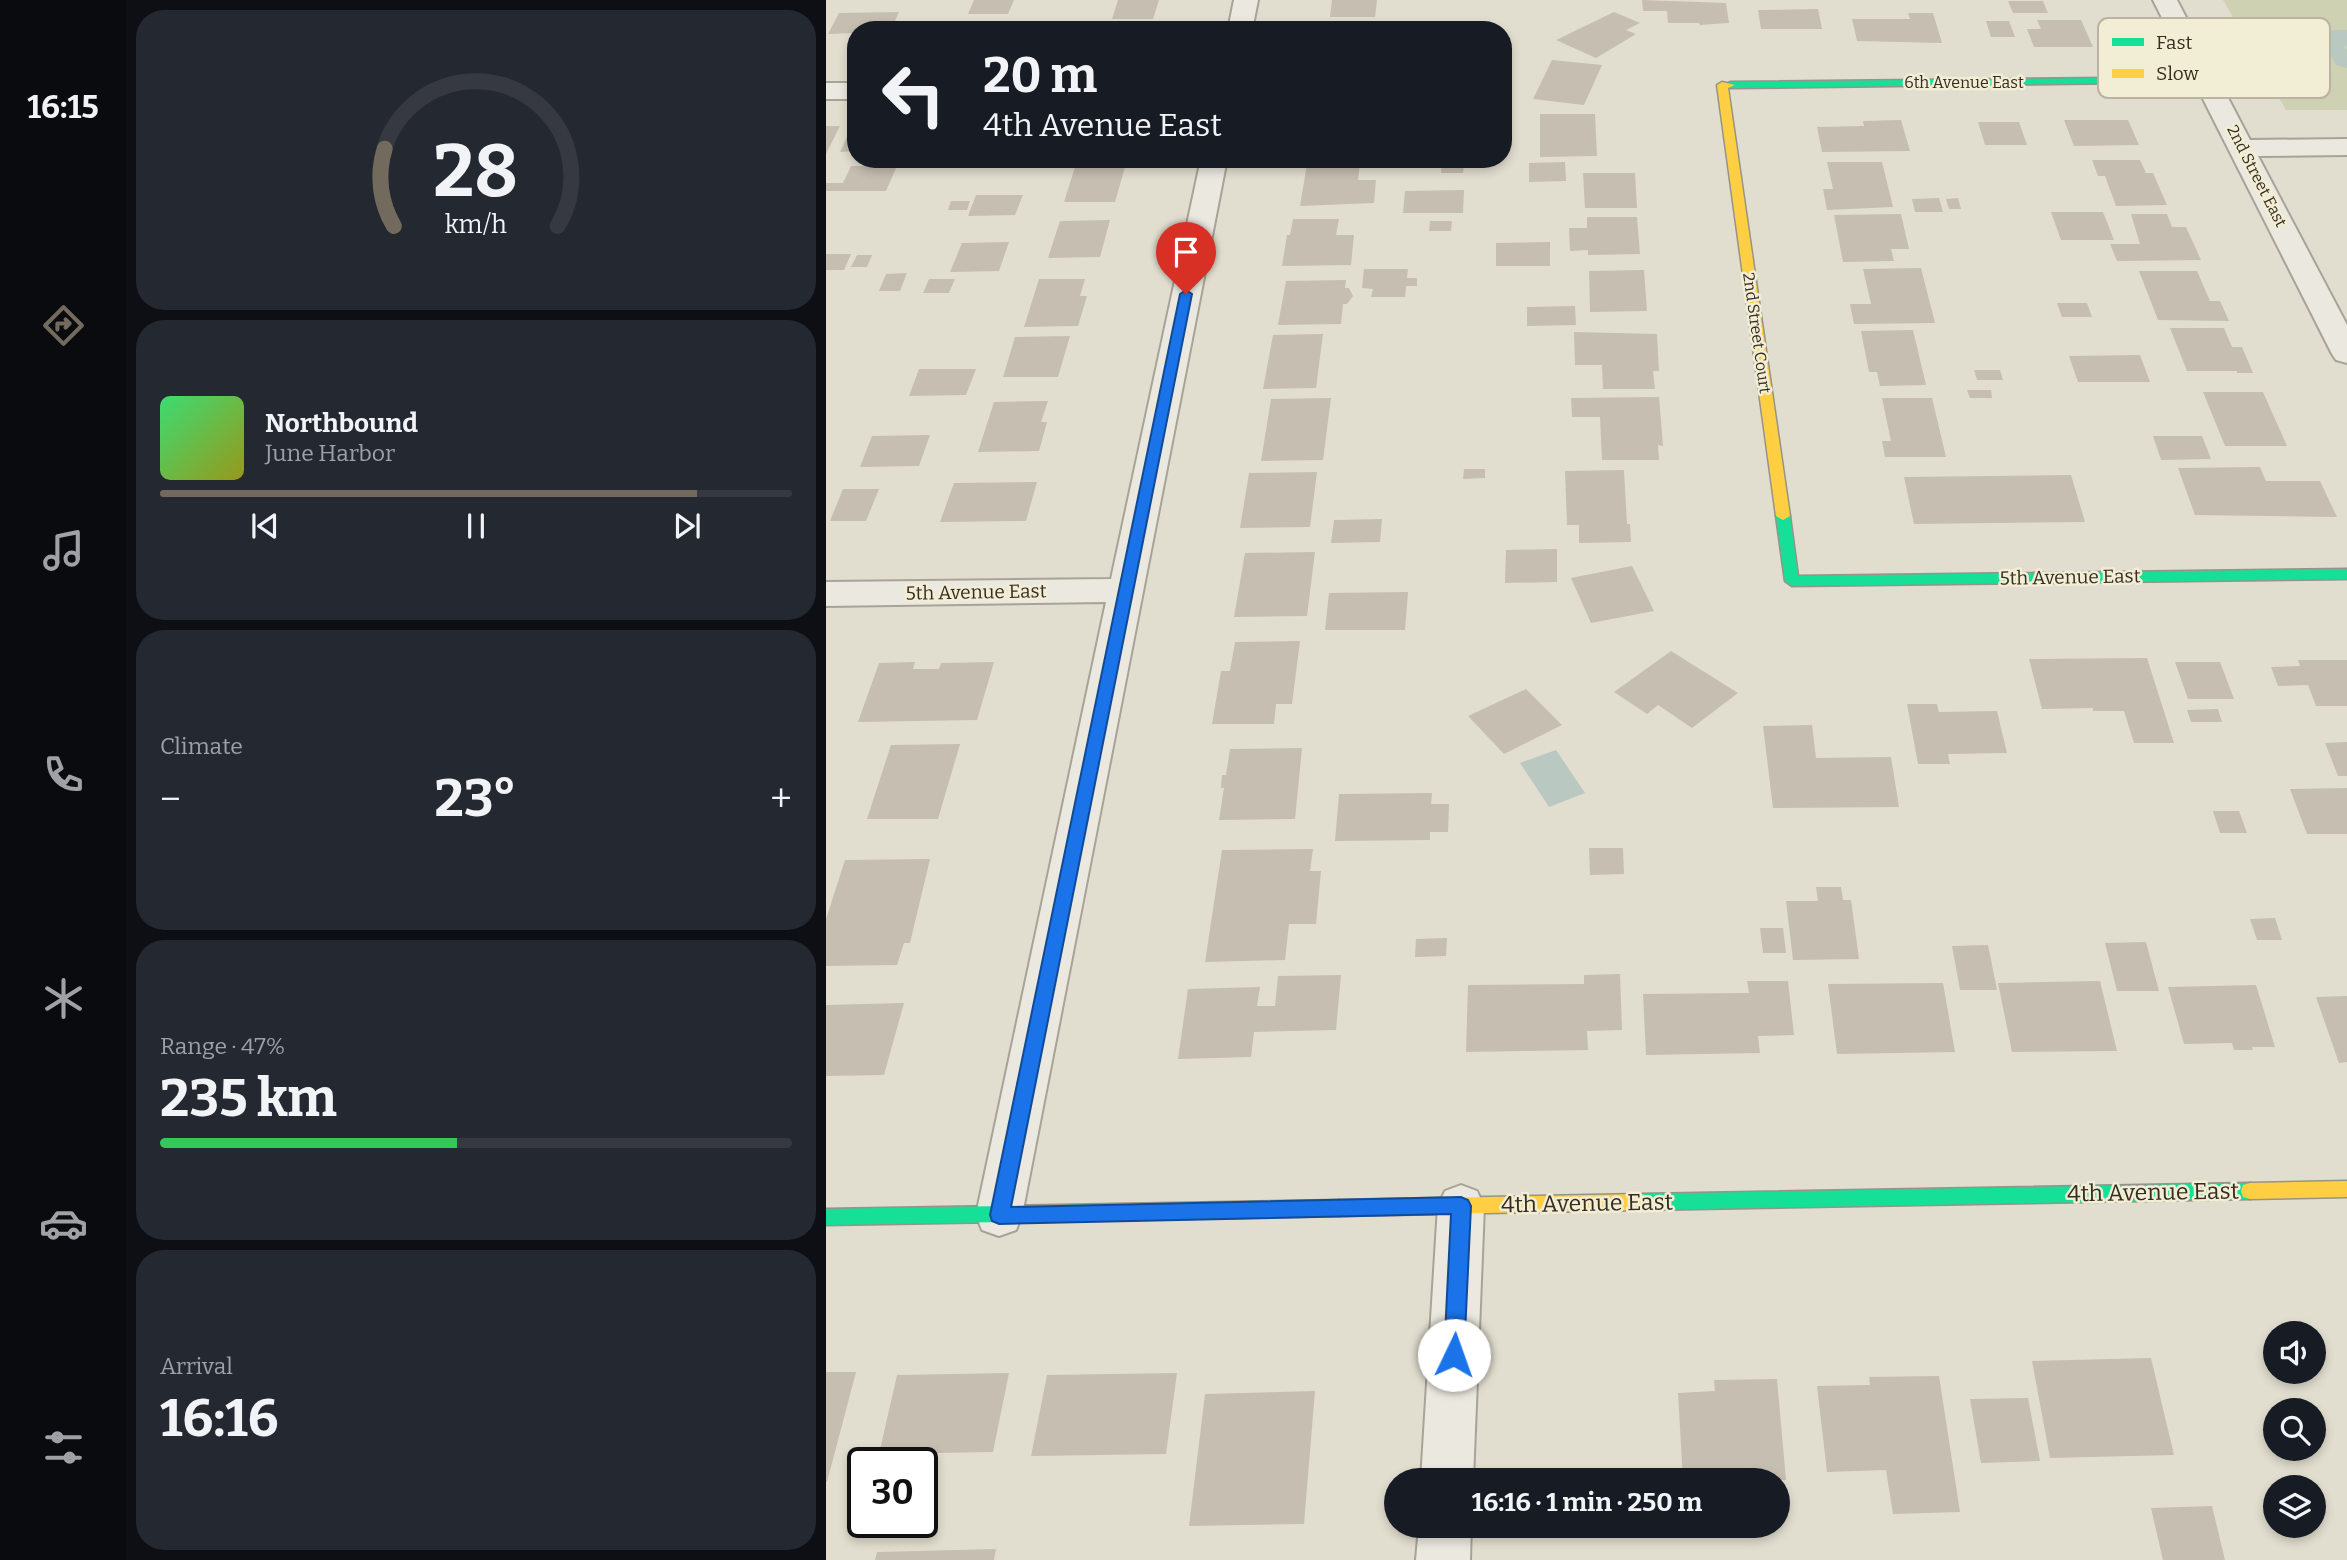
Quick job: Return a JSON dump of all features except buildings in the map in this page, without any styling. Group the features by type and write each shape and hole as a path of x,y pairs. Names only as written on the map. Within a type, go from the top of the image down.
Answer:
{"street":[{"path":"1242,21 1246,0"},
{"name":"2nd Street East","path":"2165,0 2174,18"},
{"name":"6th Avenue East","path":"1722,85 2098,81"},
{"name":"2nd Street Court","path":"1722,85 1792,581"},
{"path":"826,91 847,91"},
{"name":"2nd Street East","path":"2217,98 2347,354"},
{"path":"2243,148 2347,147"},
{"path":"999,1215 1212,168"},
{"name":"5th Avenue East","path":"1792,581 2347,574"},
{"name":"5th Avenue East","path":"826,594 1126,590"},
{"name":"4th Avenue East","path":"826,1217 2347,1188"},
{"path":"1448,1468 1461,1206"},
{"path":"1443,1560 1444,1538"}],"green space":[{"path":"2223,0 2347,0 2347,110 2286,110 2279,98 2330,98 2330,18 2233,18"}],"shaded area":[{"path":"2330,30 2347,30 2347,46 2343,47 2347,50 2347,68 2336,65 2330,55"},
{"path":"1556,750 1585,793 1549,807 1520,763"}],"traffic: fast":[{"path":"1730,85 2098,81"},
{"path":"1783,516 1792,581 2347,574"},
{"path":"1641,1202 2250,1191"},
{"path":"826,1217 1339,1208"}],"traffic: slow":[{"path":"1730,85 1722,85 1783,516"},
{"path":"2250,1191 2347,1189"},
{"path":"1339,1208 1641,1202"}],"route":[{"path":"1186,294 999,1215 1461,1206 1454,1355"}]}
